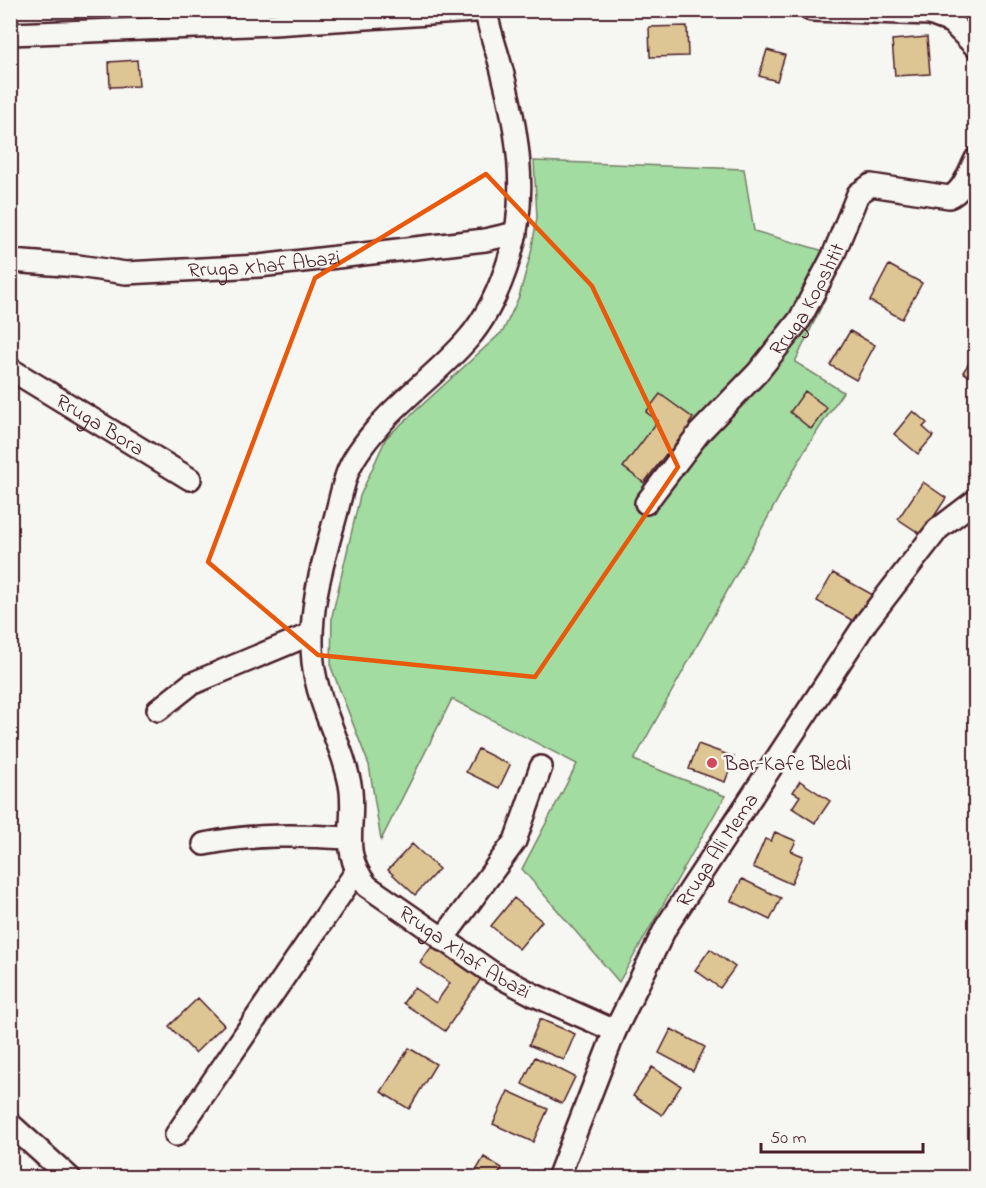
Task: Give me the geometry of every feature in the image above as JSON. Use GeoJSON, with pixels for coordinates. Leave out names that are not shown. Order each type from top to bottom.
{"type":"FeatureCollection","features":[{"type":"Feature","properties":{"kind":"street"},"geometry":{"type":"LineString","coordinates":[[10,34],[274,24],[490,10]]}},
{"type":"Feature","properties":{"kind":"street"},"geometry":{"type":"LineString","coordinates":[[812,10],[949,16],[975,47]]}},
{"type":"Feature","properties":{"kind":"street"},"geometry":{"type":"LineString","coordinates":[[176,1135],[356,872],[348,838],[351,790],[343,758],[322,707],[313,664],[310,622],[319,575],[348,471],[363,446],[385,420],[467,341],[484,318],[498,290],[516,233],[520,185],[518,147],[486,11]]}},
{"type":"Feature","properties":{"kind":"street","name":"Rruga Kopshtit"},"geometry":{"type":"LineString","coordinates":[[646,503],[699,433],[758,372],[800,319],[833,256],[858,194],[871,185],[949,197],[956,195],[975,159]]}},
{"type":"Feature","properties":{"kind":"street","name":"Rruga Xhaf Abazi"},"geometry":{"type":"LineString","coordinates":[[10,261],[78,266],[126,273],[202,269],[281,263],[485,240],[516,233]]}},
{"type":"Feature","properties":{"kind":"street","name":"Rruga Bora"},"geometry":{"type":"LineString","coordinates":[[10,369],[190,479]]}},
{"type":"Feature","properties":{"kind":"street","name":"Rruga Ali Mema"},"geometry":{"type":"LineString","coordinates":[[558,1178],[615,1031],[666,927],[867,621],[938,529],[975,500]]}},
{"type":"Feature","properties":{"kind":"street"},"geometry":{"type":"LineString","coordinates":[[158,710],[191,684],[311,634]]}},
{"type":"Feature","properties":{"kind":"street"},"geometry":{"type":"LineString","coordinates":[[442,940],[515,841],[541,767]]}},
{"type":"Feature","properties":{"kind":"street"},"geometry":{"type":"LineString","coordinates":[[204,844],[242,836],[348,838]]}},
{"type":"Feature","properties":{"kind":"street","name":"Rruga Xhaf Abazi"},"geometry":{"type":"LineString","coordinates":[[356,872],[367,886],[491,972],[534,995],[615,1031]]}},
{"type":"Feature","properties":{"kind":"street"},"geometry":{"type":"LineString","coordinates":[[10,1125],[70,1178]]}},
{"type":"Feature","properties":{"kind":"highlighted area"},"geometry":{"type":"Polygon","coordinates":[[[486,174],[592,286],[678,467],[535,677],[318,655],[208,562],[315,278],[486,174]]]}},
{"type":"Feature","properties":{"kind":"green space"},"geometry":{"type":"Polygon","coordinates":[[[534,161],[744,169],[754,231],[845,257],[795,362],[843,392],[805,450],[634,760],[725,796],[619,982],[522,869],[577,764],[452,699],[381,840],[369,765],[331,667],[332,616],[360,496],[386,438],[503,331],[519,297],[531,253],[537,217],[534,161]]]}},
{"type":"Feature","properties":{"kind":"building"},"geometry":{"type":"Polygon","coordinates":[[[687,26],[688,56],[650,57],[649,27],[687,26]]]}},
{"type":"Feature","properties":{"kind":"building"},"geometry":{"type":"Polygon","coordinates":[[[927,37],[930,74],[895,76],[892,40],[927,37]]]}},
{"type":"Feature","properties":{"kind":"building"},"geometry":{"type":"Polygon","coordinates":[[[767,50],[785,55],[777,81],[759,76],[767,50]]]}},
{"type":"Feature","properties":{"kind":"building"},"geometry":{"type":"Polygon","coordinates":[[[137,60],[139,86],[110,87],[109,62],[137,60]]]}},
{"type":"Feature","properties":{"kind":"building"},"geometry":{"type":"Polygon","coordinates":[[[889,265],[922,283],[902,319],[870,301],[889,265]]]}},
{"type":"Feature","properties":{"kind":"building"},"geometry":{"type":"Polygon","coordinates":[[[850,331],[875,345],[856,380],[830,365],[850,331]]]}},
{"type":"Feature","properties":{"kind":"building"},"geometry":{"type":"Polygon","coordinates":[[[976,353],[976,381],[963,372],[976,353]]]}},
{"type":"Feature","properties":{"kind":"building"},"geometry":{"type":"Polygon","coordinates":[[[805,391],[827,408],[811,429],[790,412],[805,391]]]}},
{"type":"Feature","properties":{"kind":"building"},"geometry":{"type":"Polygon","coordinates":[[[660,394],[693,418],[689,424],[694,428],[671,458],[666,454],[644,483],[623,467],[658,421],[646,412],[660,394]]]}},
{"type":"Feature","properties":{"kind":"building"},"geometry":{"type":"Polygon","coordinates":[[[913,411],[927,423],[923,427],[933,436],[918,454],[894,434],[913,411]]]}},
{"type":"Feature","properties":{"kind":"building"},"geometry":{"type":"Polygon","coordinates":[[[923,482],[946,498],[922,535],[898,519],[923,482]]]}},
{"type":"Feature","properties":{"kind":"building"},"geometry":{"type":"Polygon","coordinates":[[[833,573],[875,596],[859,624],[817,601],[833,573]]]}},
{"type":"Feature","properties":{"kind":"building","name":"Bar-Kafe Bledi"},"geometry":{"type":"Polygon","coordinates":[[[698,744],[734,757],[725,782],[689,769],[698,744]]]}},
{"type":"Feature","properties":{"kind":"building"},"geometry":{"type":"Polygon","coordinates":[[[478,749],[510,765],[499,788],[466,772],[478,749]]]}},
{"type":"Feature","properties":{"kind":"building"},"geometry":{"type":"Polygon","coordinates":[[[800,781],[830,801],[815,823],[792,808],[800,796],[793,792],[800,781]]]}},
{"type":"Feature","properties":{"kind":"building"},"geometry":{"type":"Polygon","coordinates":[[[775,832],[796,841],[791,851],[803,856],[791,884],[753,867],[765,839],[771,841],[775,832]]]}},
{"type":"Feature","properties":{"kind":"building"},"geometry":{"type":"Polygon","coordinates":[[[412,844],[439,869],[415,895],[388,870],[412,844]]]}},
{"type":"Feature","properties":{"kind":"building"},"geometry":{"type":"Polygon","coordinates":[[[742,879],[781,898],[770,920],[731,901],[742,879]]]}},
{"type":"Feature","properties":{"kind":"building"},"geometry":{"type":"Polygon","coordinates":[[[514,898],[542,921],[519,949],[491,926],[514,898]]]}},
{"type":"Feature","properties":{"kind":"building"},"geometry":{"type":"Polygon","coordinates":[[[434,943],[483,976],[445,1031],[403,1003],[414,988],[436,1003],[450,983],[420,963],[434,943]]]}},
{"type":"Feature","properties":{"kind":"building"},"geometry":{"type":"Polygon","coordinates":[[[710,949],[735,967],[720,988],[695,970],[710,949]]]}},
{"type":"Feature","properties":{"kind":"building"},"geometry":{"type":"Polygon","coordinates":[[[198,998],[224,1025],[195,1053],[169,1026],[198,998]]]}},
{"type":"Feature","properties":{"kind":"building"},"geometry":{"type":"Polygon","coordinates":[[[540,1019],[575,1034],[564,1060],[529,1045],[540,1019]]]}},
{"type":"Feature","properties":{"kind":"building"},"geometry":{"type":"Polygon","coordinates":[[[671,1029],[705,1047],[693,1071],[659,1053],[671,1029]]]}},
{"type":"Feature","properties":{"kind":"building"},"geometry":{"type":"Polygon","coordinates":[[[409,1048],[436,1064],[409,1109],[381,1092],[409,1048]]]}},
{"type":"Feature","properties":{"kind":"building"},"geometry":{"type":"Polygon","coordinates":[[[535,1057],[575,1077],[562,1104],[522,1084],[535,1057]]]}},
{"type":"Feature","properties":{"kind":"building"},"geometry":{"type":"Polygon","coordinates":[[[652,1067],[681,1086],[662,1115],[633,1096],[652,1067]]]}},
{"type":"Feature","properties":{"kind":"building"},"geometry":{"type":"Polygon","coordinates":[[[508,1091],[548,1109],[533,1142],[493,1124],[508,1091]]]}},
{"type":"Feature","properties":{"kind":"building"},"geometry":{"type":"Polygon","coordinates":[[[484,1157],[502,1168],[496,1178],[473,1176],[484,1157]]]}},
{"type":"Feature","properties":{"kind":"place","name":"Bar-Kafe Bledi"},"geometry":{"type":"Point","coordinates":[712,763]}}]}
